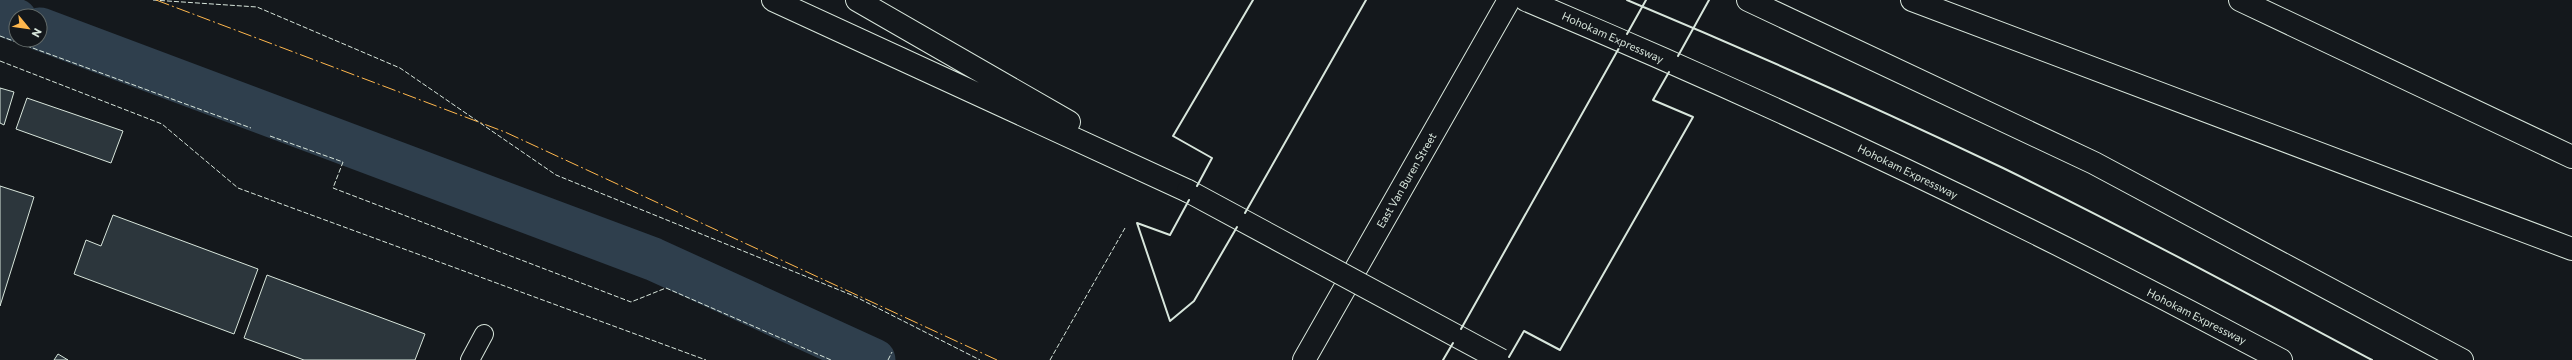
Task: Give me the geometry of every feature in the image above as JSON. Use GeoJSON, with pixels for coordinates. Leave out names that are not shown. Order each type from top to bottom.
{"type":"FeatureCollection","features":[{"type":"Feature","properties":{"kind":"main road"},"geometry":{"type":"LineString","coordinates":[[773,0],[1188,191]]}},
{"type":"Feature","properties":{"kind":"main road"},"geometry":{"type":"LineString","coordinates":[[857,0],[1188,191],[1501,360]]}},
{"type":"Feature","properties":{"kind":"main road","name":"East Van Buren Street"},"geometry":{"type":"LineString","coordinates":[[1304,360],[1509,0]]}},
{"type":"Feature","properties":{"kind":"main road","name":"Hohokam Expressway"},"geometry":{"type":"LineString","coordinates":[[1526,0],[1676,65],[1930,182],[2195,314],[2281,360]]}},
{"type":"Feature","properties":{"kind":"main road"},"geometry":{"type":"LineString","coordinates":[[1748,0],[2094,163],[2462,360]]}},
{"type":"Feature","properties":{"kind":"main road"},"geometry":{"type":"LineString","coordinates":[[1912,0],[2572,249]]}},
{"type":"Feature","properties":{"kind":"main road"},"geometry":{"type":"LineString","coordinates":[[2240,0],[2572,157]]}},
{"type":"Feature","properties":{"kind":"lane"},"geometry":{"type":"LineString","coordinates":[[470,360],[484,334]]}},
{"type":"Feature","properties":{"kind":"building"},"geometry":{"type":"Polygon","coordinates":[[[0,88],[14,92],[4,125],[0,123],[0,88]]]}},
{"type":"Feature","properties":{"kind":"building"},"geometry":{"type":"Polygon","coordinates":[[[27,98],[123,131],[111,163],[16,129],[27,98]]]}},
{"type":"Feature","properties":{"kind":"building"},"geometry":{"type":"Polygon","coordinates":[[[0,186],[34,197],[0,306],[0,186]]]}},
{"type":"Feature","properties":{"kind":"building"},"geometry":{"type":"Polygon","coordinates":[[[113,215],[258,269],[234,334],[74,274],[86,240],[101,246],[113,215]]]}},
{"type":"Feature","properties":{"kind":"building"},"geometry":{"type":"Polygon","coordinates":[[[267,275],[425,334],[415,360],[304,360],[244,338],[267,275]]]}},
{"type":"Feature","properties":{"kind":"building"},"geometry":{"type":"Polygon","coordinates":[[[58,354],[68,360],[54,360],[58,354]]]}},
{"type":"Feature","properties":{"kind":"waterway"},"geometry":{"type":"LineString","coordinates":[[0,14],[8,17]]}},
{"type":"Feature","properties":{"kind":"waterway"},"geometry":{"type":"LineString","coordinates":[[48,32],[653,259],[874,360]]}},
{"type":"Feature","properties":{"kind":"fence"},"geometry":{"type":"LineString","coordinates":[[153,0],[257,7],[400,68],[556,175],[854,296],[980,360]]}},
{"type":"Feature","properties":{"kind":"fence"},"geometry":{"type":"LineString","coordinates":[[0,36],[251,128]]}},
{"type":"Feature","properties":{"kind":"fence"},"geometry":{"type":"LineString","coordinates":[[0,61],[162,124],[238,188],[706,360]]}},
{"type":"Feature","properties":{"kind":"fence"},"geometry":{"type":"LineString","coordinates":[[270,136],[343,162],[333,188],[631,302],[666,288],[831,360]]}},
{"type":"Feature","properties":{"kind":"fence"},"geometry":{"type":"LineString","coordinates":[[1050,360],[1125,228]]}},
{"type":"Feature","properties":{"kind":"fence"},"geometry":{"type":"LineString","coordinates":[[888,360],[892,352]]}},
{"type":"Feature","properties":{"kind":"wall"},"geometry":{"type":"LineString","coordinates":[[1197,186],[1212,158],[1173,136],[1253,0]]}},
{"type":"Feature","properties":{"kind":"wall"},"geometry":{"type":"LineString","coordinates":[[1245,213],[1366,0]]}},
{"type":"Feature","properties":{"kind":"wall"},"geometry":{"type":"LineString","coordinates":[[1627,0],[1722,40],[1910,124],[2003,168],[2143,238],[2372,360]]}},
{"type":"Feature","properties":{"kind":"wall"},"geometry":{"type":"LineString","coordinates":[[1627,34],[1646,0]]}},
{"type":"Feature","properties":{"kind":"wall"},"geometry":{"type":"LineString","coordinates":[[1678,56],[1709,0]]}},
{"type":"Feature","properties":{"kind":"wall"},"geometry":{"type":"LineString","coordinates":[[1461,329],[1619,48]]}},
{"type":"Feature","properties":{"kind":"wall"},"geometry":{"type":"LineString","coordinates":[[1509,357],[1524,331],[1560,350],[1693,117],[1653,100],[1669,72]]}},
{"type":"Feature","properties":{"kind":"wall"},"geometry":{"type":"LineString","coordinates":[[1189,200],[1170,235],[1137,223],[1170,321],[1194,301],[1237,227]]}},
{"type":"Feature","properties":{"kind":"wall"},"geometry":{"type":"LineString","coordinates":[[1443,360],[1453,343]]}},
{"type":"Feature","properties":{"kind":"power"},"geometry":{"type":"LineString","coordinates":[[156,0],[505,132],[997,360]]}}]}
